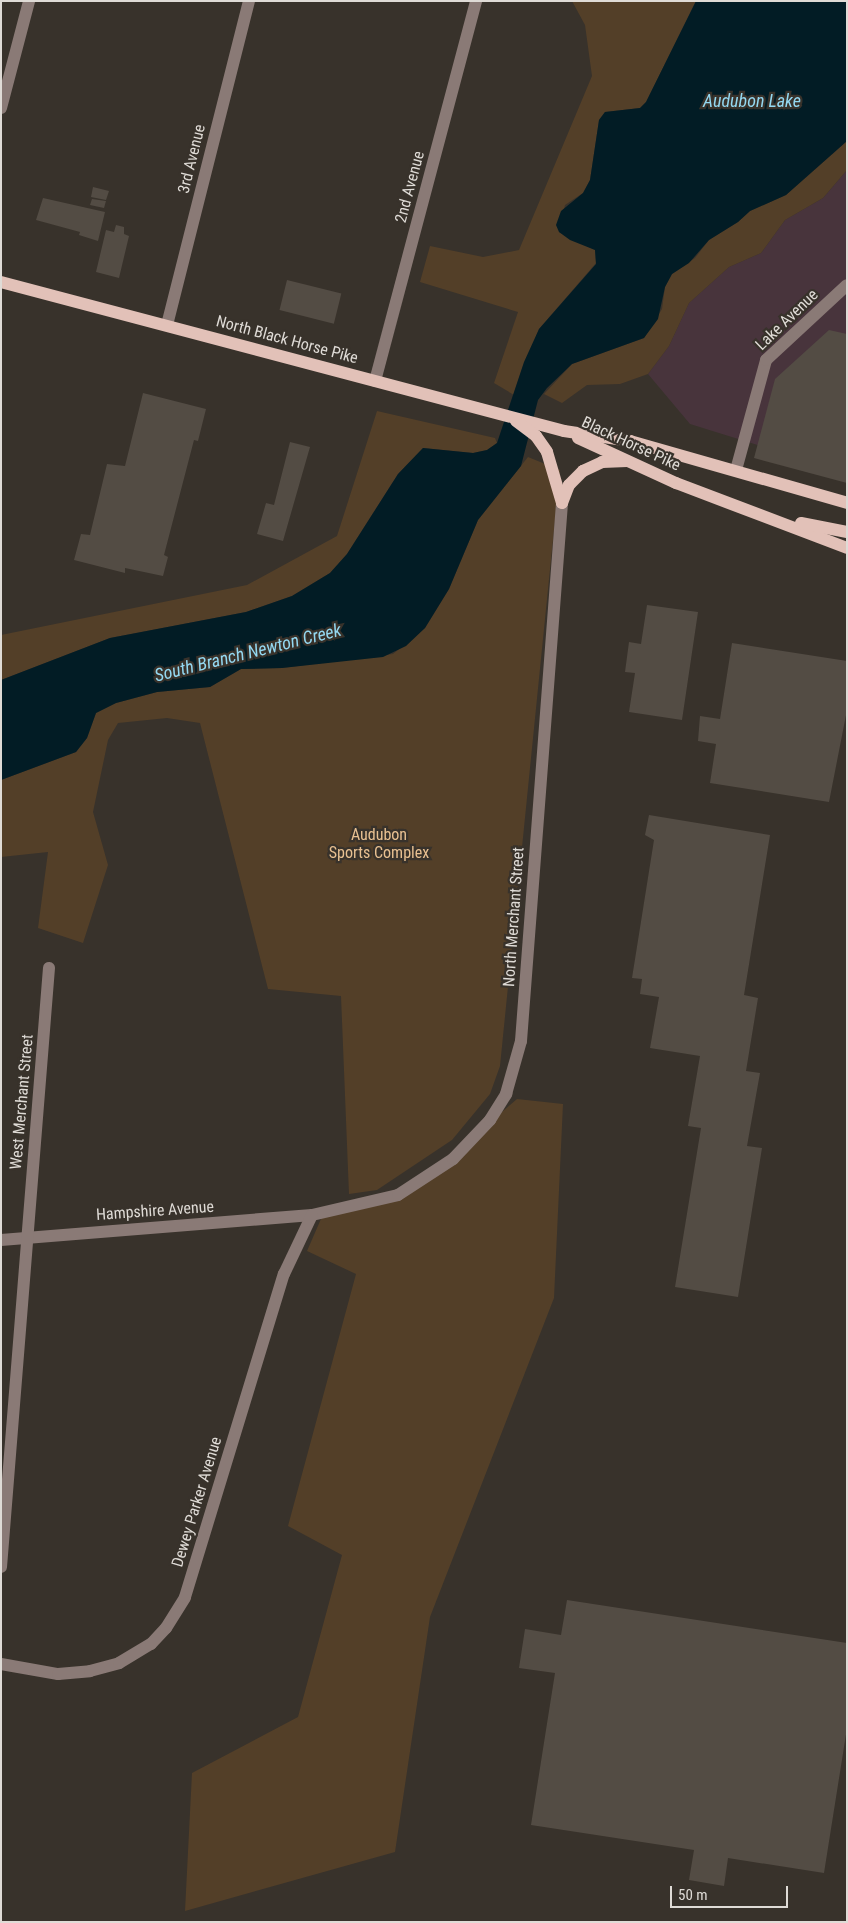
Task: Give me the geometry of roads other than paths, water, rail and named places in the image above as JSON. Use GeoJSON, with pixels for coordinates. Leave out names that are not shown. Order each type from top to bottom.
{"type":"FeatureCollection","features":[{"type":"Feature","properties":{"kind":"main road","name":"North Black Horse Pike"},"geometry":{"type":"LineString","coordinates":[[1,282],[486,410],[510,417],[538,430],[564,431]]}},
{"type":"Feature","properties":{"kind":"main road"},"geometry":{"type":"LineString","coordinates":[[538,430],[547,452],[562,503]]}},
{"type":"Feature","properties":{"kind":"main road","name":"Black Horse Pike"},"geometry":{"type":"LineString","coordinates":[[564,431],[630,441],[847,503]]}},
{"type":"Feature","properties":{"kind":"main road","name":"Black Horse Pike"},"geometry":{"type":"LineString","coordinates":[[564,431],[676,483],[847,548]]}},
{"type":"Feature","properties":{"kind":"main road"},"geometry":{"type":"LineString","coordinates":[[562,503],[569,485],[583,471],[602,462],[630,461]]}},
{"type":"Feature","properties":{"kind":"main road"},"geometry":{"type":"LineString","coordinates":[[769,517],[847,532]]}},
{"type":"Feature","properties":{"kind":"street"},"geometry":{"type":"LineString","coordinates":[[1,108],[29,1]]}},
{"type":"Feature","properties":{"kind":"street","name":"3rd Avenue"},"geometry":{"type":"LineString","coordinates":[[167,325],[249,1]]}},
{"type":"Feature","properties":{"kind":"street","name":"2nd Avenue"},"geometry":{"type":"LineString","coordinates":[[375,381],[476,1]]}},
{"type":"Feature","properties":{"kind":"street","name":"Lake Avenue"},"geometry":{"type":"LineString","coordinates":[[736,470],[766,360],[847,285]]}},
{"type":"Feature","properties":{"kind":"street","name":"North Merchant Street"},"geometry":{"type":"LineString","coordinates":[[312,1215],[398,1195],[424,1180],[452,1159],[490,1120],[506,1094],[516,1066],[521,1041],[562,503]]}},
{"type":"Feature","properties":{"kind":"street","name":"West Merchant Street"},"geometry":{"type":"LineString","coordinates":[[1,1567],[5,1465],[27,1237],[49,968]]}},
{"type":"Feature","properties":{"kind":"street","name":"Hampshire Avenue"},"geometry":{"type":"LineString","coordinates":[[1,1240],[312,1215]]}},
{"type":"Feature","properties":{"kind":"street","name":"Dewey Parker Avenue"},"geometry":{"type":"LineString","coordinates":[[1,1664],[58,1674],[90,1672],[119,1662],[151,1644],[166,1628],[184,1597],[284,1274],[312,1215]]}},
{"type":"Feature","properties":{"kind":"water","name":"Audubon Lake"},"geometry":{"type":"Polygon","coordinates":[[[696,1],[847,1],[847,141],[786,195],[750,211],[738,222],[709,240],[689,263],[672,274],[665,287],[658,319],[644,338],[572,364],[547,388],[538,400],[521,466],[478,520],[449,589],[425,628],[406,646],[383,657],[282,668],[241,669],[210,687],[157,692],[116,703],[96,713],[87,738],[76,752],[1,780],[1,680],[110,638],[246,612],[292,596],[330,573],[347,554],[398,474],[423,448],[473,453],[487,450],[497,443],[524,362],[539,329],[596,264],[595,250],[570,240],[559,232],[556,225],[561,211],[583,193],[590,180],[599,120],[605,112],[640,108],[646,102],[696,1]]]}},
{"type":"Feature","properties":{"kind":"water label","name":"South Branch Newton Creek"},"geometry":{"type":"Point","coordinates":[248,653]}},
{"type":"Feature","properties":{"kind":"park label","name":"Audubon Sports Complex"},"geometry":{"type":"Point","coordinates":[379,844]}}]}
